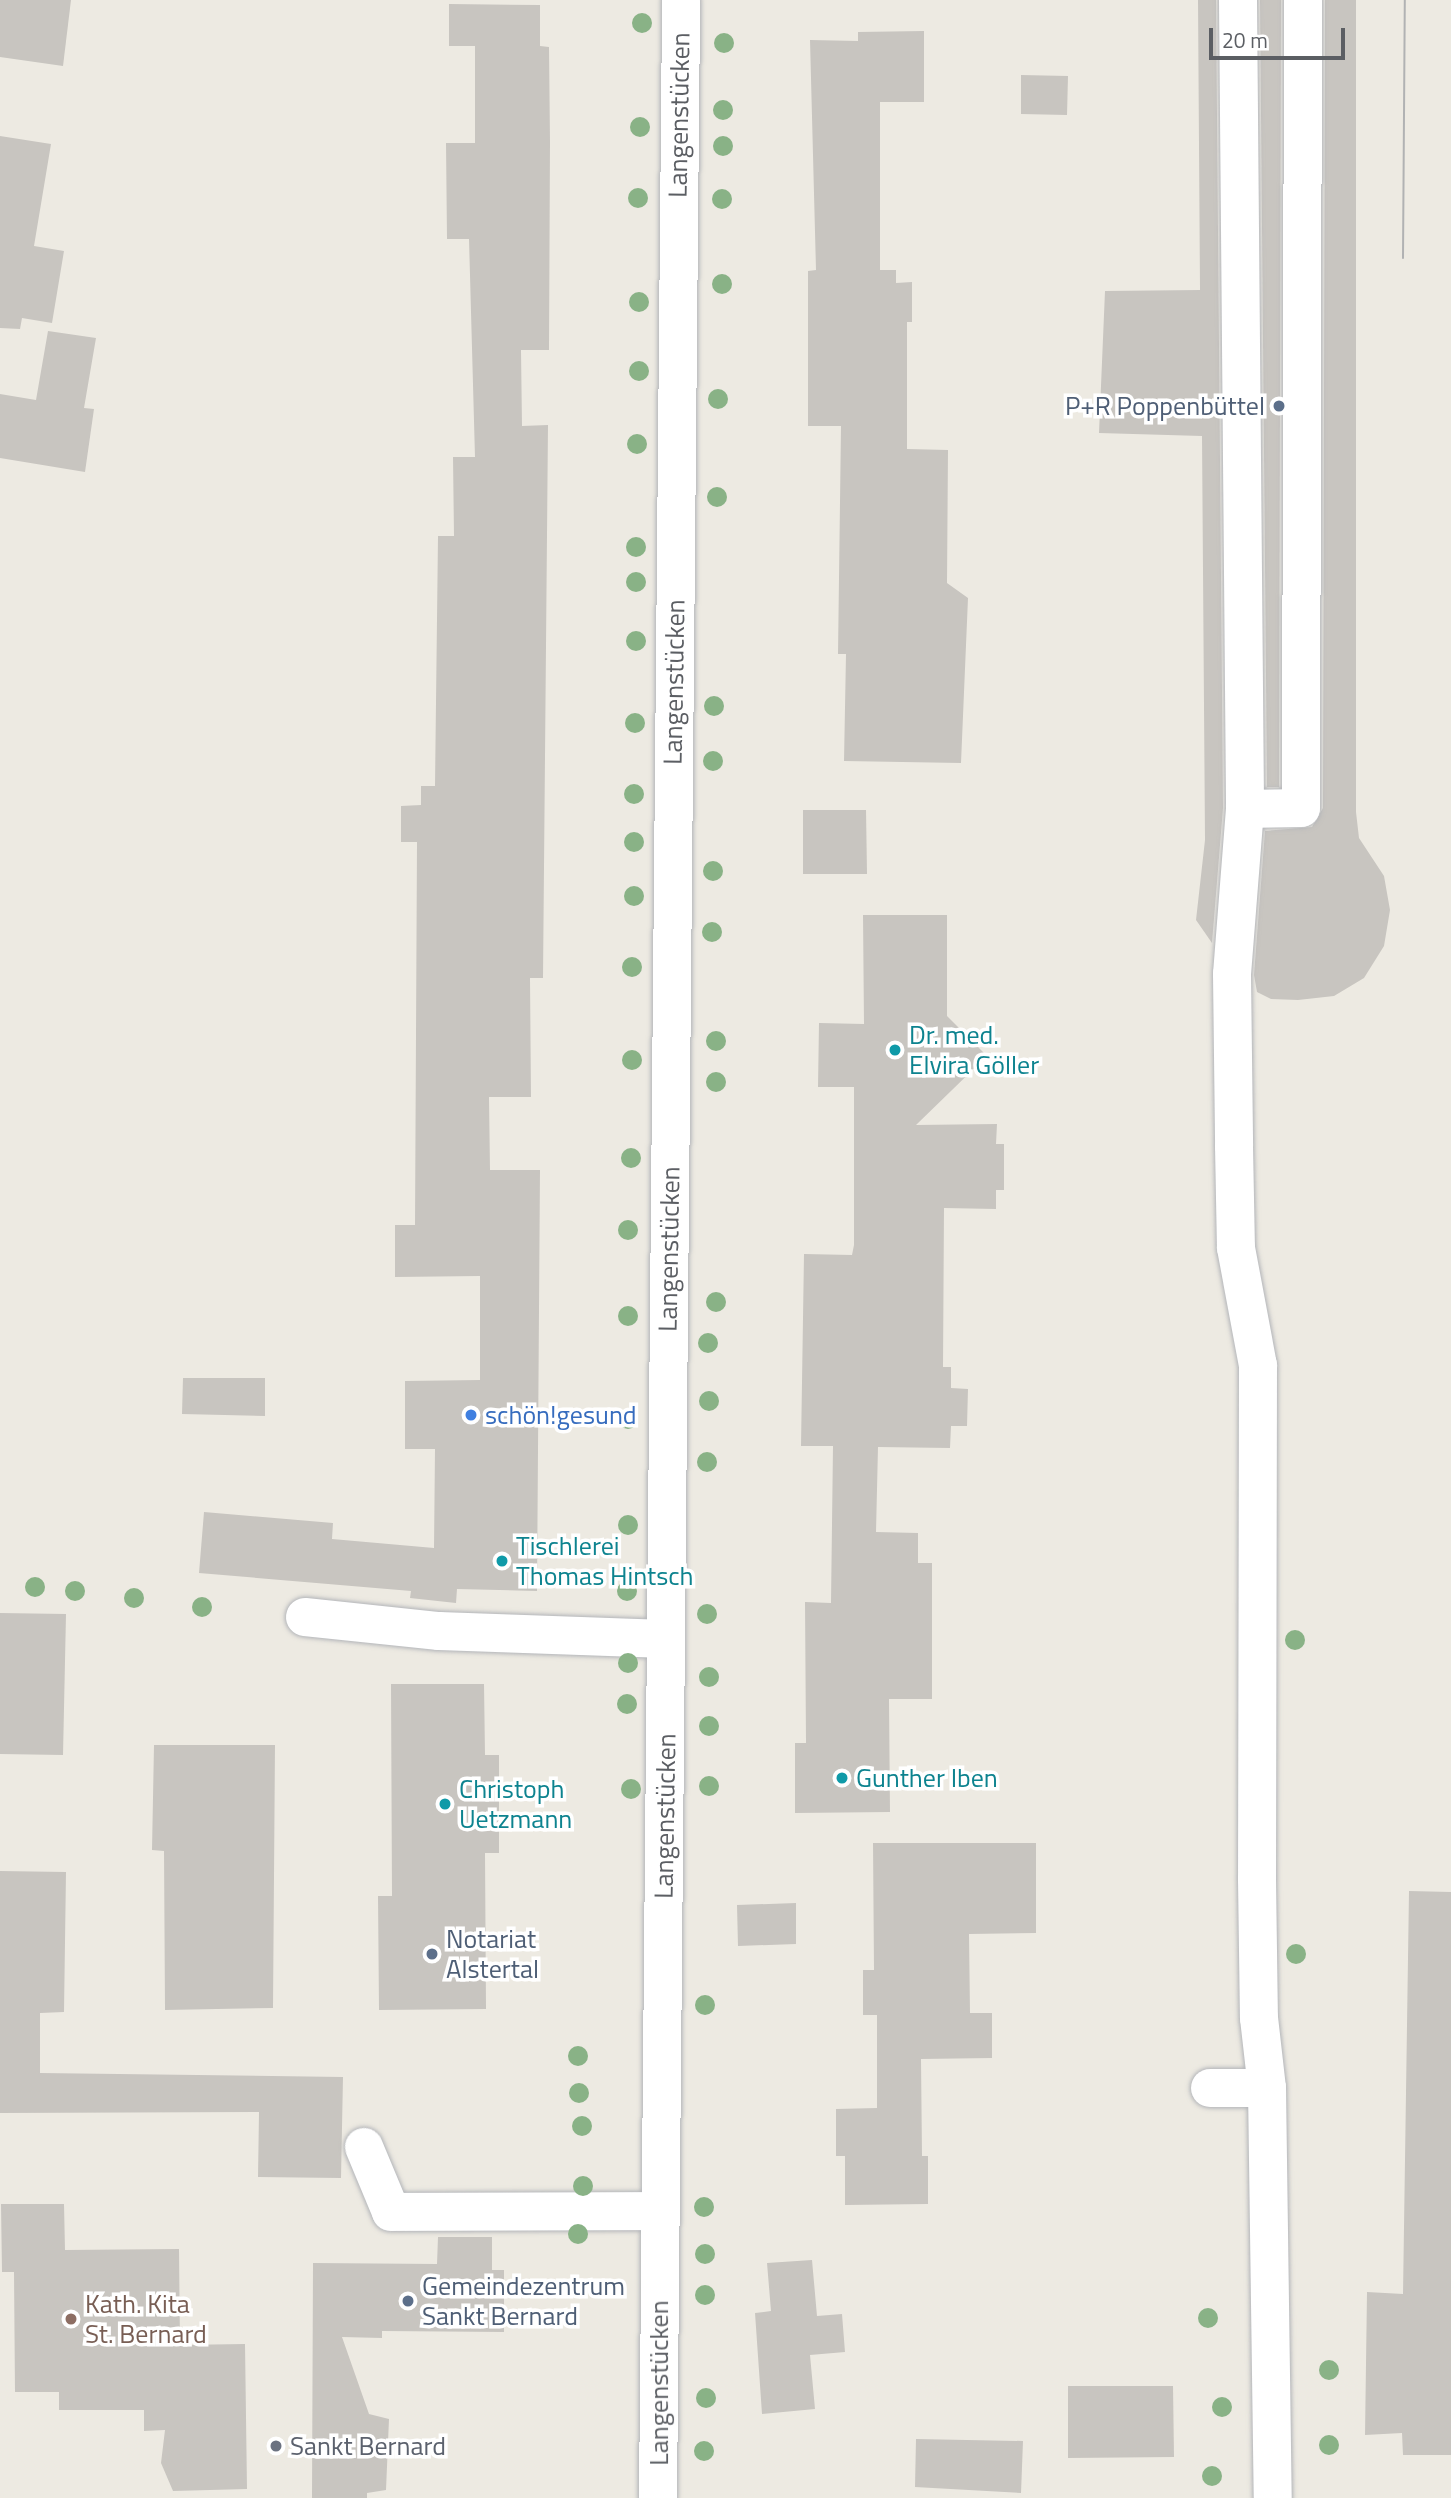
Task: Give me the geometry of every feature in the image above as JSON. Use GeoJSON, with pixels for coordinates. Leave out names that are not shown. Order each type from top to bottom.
{"type":"FeatureCollection","features":[{"type":"Feature","properties":{"kind":"street","name":"Langenstücken"},"geometry":{"type":"LineString","coordinates":[[658,2498],[681,0]]}},
{"type":"Feature","properties":{"kind":"street"},"geometry":{"type":"LineString","coordinates":[[1238,0],[1245,809],[1232,974],[1234,1146],[1236,1248],[1258,1365],[1256,1828],[1259,2018],[1267,2088],[1273,2498]]}},
{"type":"Feature","properties":{"kind":"street"},"geometry":{"type":"LineString","coordinates":[[1245,809],[1301,808],[1303,0]]}},
{"type":"Feature","properties":{"kind":"street"},"geometry":{"type":"LineString","coordinates":[[305,1617],[439,1631],[666,1639]]}},
{"type":"Feature","properties":{"kind":"street"},"geometry":{"type":"LineString","coordinates":[[1210,2088],[1267,2088]]}},
{"type":"Feature","properties":{"kind":"street"},"geometry":{"type":"LineString","coordinates":[[364,2147],[391,2211],[660,2211]]}},
{"type":"Feature","properties":{"kind":"building"},"geometry":{"type":"Polygon","coordinates":[[[0,0],[71,0],[63,66],[0,57],[0,0]]]}},
{"type":"Feature","properties":{"kind":"building"},"geometry":{"type":"Polygon","coordinates":[[[1198,0],[1216,0],[1223,808],[1212,943],[1196,920],[1205,840],[1202,436],[1099,433],[1105,291],[1200,290],[1198,0]]]}},
{"type":"Feature","properties":{"kind":"building"},"geometry":{"type":"Polygon","coordinates":[[[1260,0],[1281,0],[1279,787],[1267,787],[1260,0]]]}},
{"type":"Feature","properties":{"kind":"building"},"geometry":{"type":"Polygon","coordinates":[[[1325,0],[1356,0],[1356,812],[1359,838],[1384,876],[1390,910],[1384,946],[1364,978],[1334,996],[1298,1000],[1271,999],[1257,992],[1254,975],[1265,831],[1312,827],[1323,808],[1325,0]]]}},
{"type":"Feature","properties":{"kind":"building"},"geometry":{"type":"Polygon","coordinates":[[[449,4],[540,5],[540,46],[549,47],[550,142],[549,350],[521,350],[522,426],[548,425],[543,978],[530,978],[531,1097],[489,1097],[490,1170],[540,1170],[537,1591],[457,1589],[456,1603],[410,1598],[411,1591],[199,1573],[204,1512],[333,1523],[332,1539],[434,1548],[435,1449],[405,1449],[405,1381],[480,1380],[480,1276],[395,1277],[395,1225],[415,1225],[417,842],[401,842],[401,806],[421,805],[421,786],[435,786],[438,536],[454,536],[453,457],[475,457],[469,239],[447,239],[446,143],[475,143],[475,46],[449,46],[449,4]]]}},
{"type":"Feature","properties":{"kind":"building"},"geometry":{"type":"Polygon","coordinates":[[[924,31],[924,102],[880,102],[880,270],[896,270],[896,283],[912,282],[912,322],[907,322],[907,449],[948,450],[947,583],[968,598],[961,763],[844,761],[846,654],[838,654],[841,426],[808,426],[808,271],[816,270],[810,40],[858,41],[858,32],[924,31]]]}},
{"type":"Feature","properties":{"kind":"building"},"geometry":{"type":"Polygon","coordinates":[[[1021,75],[1068,76],[1067,115],[1021,114],[1021,75]]]}},
{"type":"Feature","properties":{"kind":"building"},"geometry":{"type":"Polygon","coordinates":[[[0,136],[51,144],[34,246],[64,251],[52,323],[22,318],[20,329],[0,328],[0,136]]]}},
{"type":"Feature","properties":{"kind":"building"},"geometry":{"type":"Polygon","coordinates":[[[48,331],[96,338],[84,408],[94,409],[85,472],[0,458],[0,394],[36,400],[48,331]]]}},
{"type":"Feature","properties":{"kind":"building"},"geometry":{"type":"Polygon","coordinates":[[[803,810],[866,810],[867,874],[803,874],[803,810]]]}},
{"type":"Feature","properties":{"kind":"building"},"geometry":{"type":"Polygon","coordinates":[[[863,915],[947,915],[947,1016],[987,1056],[916,1125],[997,1124],[996,1144],[1004,1144],[1004,1190],[996,1190],[996,1209],[944,1208],[943,1367],[951,1367],[951,1388],[968,1389],[967,1426],[951,1426],[950,1448],[878,1447],[876,1532],[918,1533],[918,1563],[932,1563],[932,1699],[889,1699],[890,1812],[795,1813],[795,1743],[806,1743],[805,1602],[831,1603],[833,1446],[801,1446],[804,1254],[852,1255],[854,1245],[854,1087],[818,1087],[819,1023],[864,1024],[863,915]]]}},
{"type":"Feature","properties":{"kind":"building"},"geometry":{"type":"Polygon","coordinates":[[[183,1378],[265,1378],[265,1416],[182,1414],[183,1378]]]}},
{"type":"Feature","properties":{"kind":"building"},"geometry":{"type":"Polygon","coordinates":[[[0,1613],[66,1614],[63,1755],[0,1754],[0,1613]]]}},
{"type":"Feature","properties":{"kind":"building"},"geometry":{"type":"Polygon","coordinates":[[[391,1684],[484,1684],[485,1755],[499,1755],[499,1853],[485,1853],[486,2009],[379,2010],[378,1896],[392,1896],[391,1684]]]}},
{"type":"Feature","properties":{"kind":"building"},"geometry":{"type":"Polygon","coordinates":[[[154,1745],[275,1745],[273,2008],[165,2010],[164,1851],[152,1850],[154,1745]]]}},
{"type":"Feature","properties":{"kind":"building"},"geometry":{"type":"Polygon","coordinates":[[[873,1843],[1036,1843],[1036,1933],[969,1934],[970,2013],[992,2013],[992,2058],[921,2059],[922,2156],[928,2156],[928,2204],[845,2205],[845,2156],[836,2156],[836,2109],[877,2108],[877,2015],[863,2015],[863,1970],[874,1970],[873,1843]]]}},
{"type":"Feature","properties":{"kind":"building"},"geometry":{"type":"Polygon","coordinates":[[[0,1871],[66,1872],[64,2012],[40,2013],[40,2073],[343,2077],[341,2178],[258,2177],[259,2112],[0,2113],[0,1871]]]}},
{"type":"Feature","properties":{"kind":"building"},"geometry":{"type":"Polygon","coordinates":[[[1409,1891],[1451,1892],[1451,2455],[1403,2455],[1402,2433],[1365,2435],[1367,2292],[1403,2294],[1409,1891]]]}},
{"type":"Feature","properties":{"kind":"building"},"geometry":{"type":"Polygon","coordinates":[[[796,1903],[796,1944],[738,1946],[737,1905],[796,1903]]]}},
{"type":"Feature","properties":{"kind":"building"},"geometry":{"type":"Polygon","coordinates":[[[1,2204],[64,2204],[65,2250],[179,2249],[180,2345],[245,2344],[247,2489],[173,2491],[161,2463],[165,2430],[144,2431],[144,2410],[59,2410],[59,2392],[15,2392],[14,2272],[2,2272],[1,2204]]]}},
{"type":"Feature","properties":{"kind":"building"},"geometry":{"type":"Polygon","coordinates":[[[438,2237],[492,2237],[492,2270],[504,2270],[504,2332],[382,2331],[382,2338],[342,2337],[369,2414],[389,2419],[386,2490],[367,2493],[367,2498],[312,2498],[313,2263],[437,2264],[438,2237]]]}},
{"type":"Feature","properties":{"kind":"building"},"geometry":{"type":"Polygon","coordinates":[[[812,2260],[817,2316],[842,2314],[845,2352],[810,2355],[815,2409],[762,2414],[755,2313],[771,2311],[767,2263],[812,2260]]]}},
{"type":"Feature","properties":{"kind":"building"},"geometry":{"type":"Polygon","coordinates":[[[1068,2386],[1173,2386],[1174,2457],[1068,2458],[1068,2386]]]}},
{"type":"Feature","properties":{"kind":"building"},"geometry":{"type":"Polygon","coordinates":[[[916,2439],[1023,2441],[1021,2493],[915,2487],[916,2439]]]}},
{"type":"Feature","properties":{"kind":"tram line"},"geometry":{"type":"LineString","coordinates":[[1403,258],[1405,0]]}},
{"type":"Feature","properties":{"kind":"place","name":"P+R Poppenbüttel"},"geometry":{"type":"Point","coordinates":[1279,406]}},
{"type":"Feature","properties":{"kind":"place","name":"Dr. med. Elvira Göller"},"geometry":{"type":"Point","coordinates":[895,1050]}},
{"type":"Feature","properties":{"kind":"place","name":"schön!gesund"},"geometry":{"type":"Point","coordinates":[471,1415]}},
{"type":"Feature","properties":{"kind":"place","name":"Tischlerei Thomas Hintsch"},"geometry":{"type":"Point","coordinates":[502,1561]}},
{"type":"Feature","properties":{"kind":"place","name":"Gunther Iben"},"geometry":{"type":"Point","coordinates":[842,1778]}},
{"type":"Feature","properties":{"kind":"place","name":"Christoph Uetzmann"},"geometry":{"type":"Point","coordinates":[445,1804]}},
{"type":"Feature","properties":{"kind":"place","name":"Notariat Alstertal"},"geometry":{"type":"Point","coordinates":[432,1954]}},
{"type":"Feature","properties":{"kind":"place","name":"Gemeindezentrum Sankt Bernard"},"geometry":{"type":"Point","coordinates":[408,2301]}},
{"type":"Feature","properties":{"kind":"place","name":"Kath. Kita St. Bernard"},"geometry":{"type":"Point","coordinates":[71,2319]}},
{"type":"Feature","properties":{"kind":"place","name":"Sankt Bernard"},"geometry":{"type":"Point","coordinates":[276,2446]}}]}
